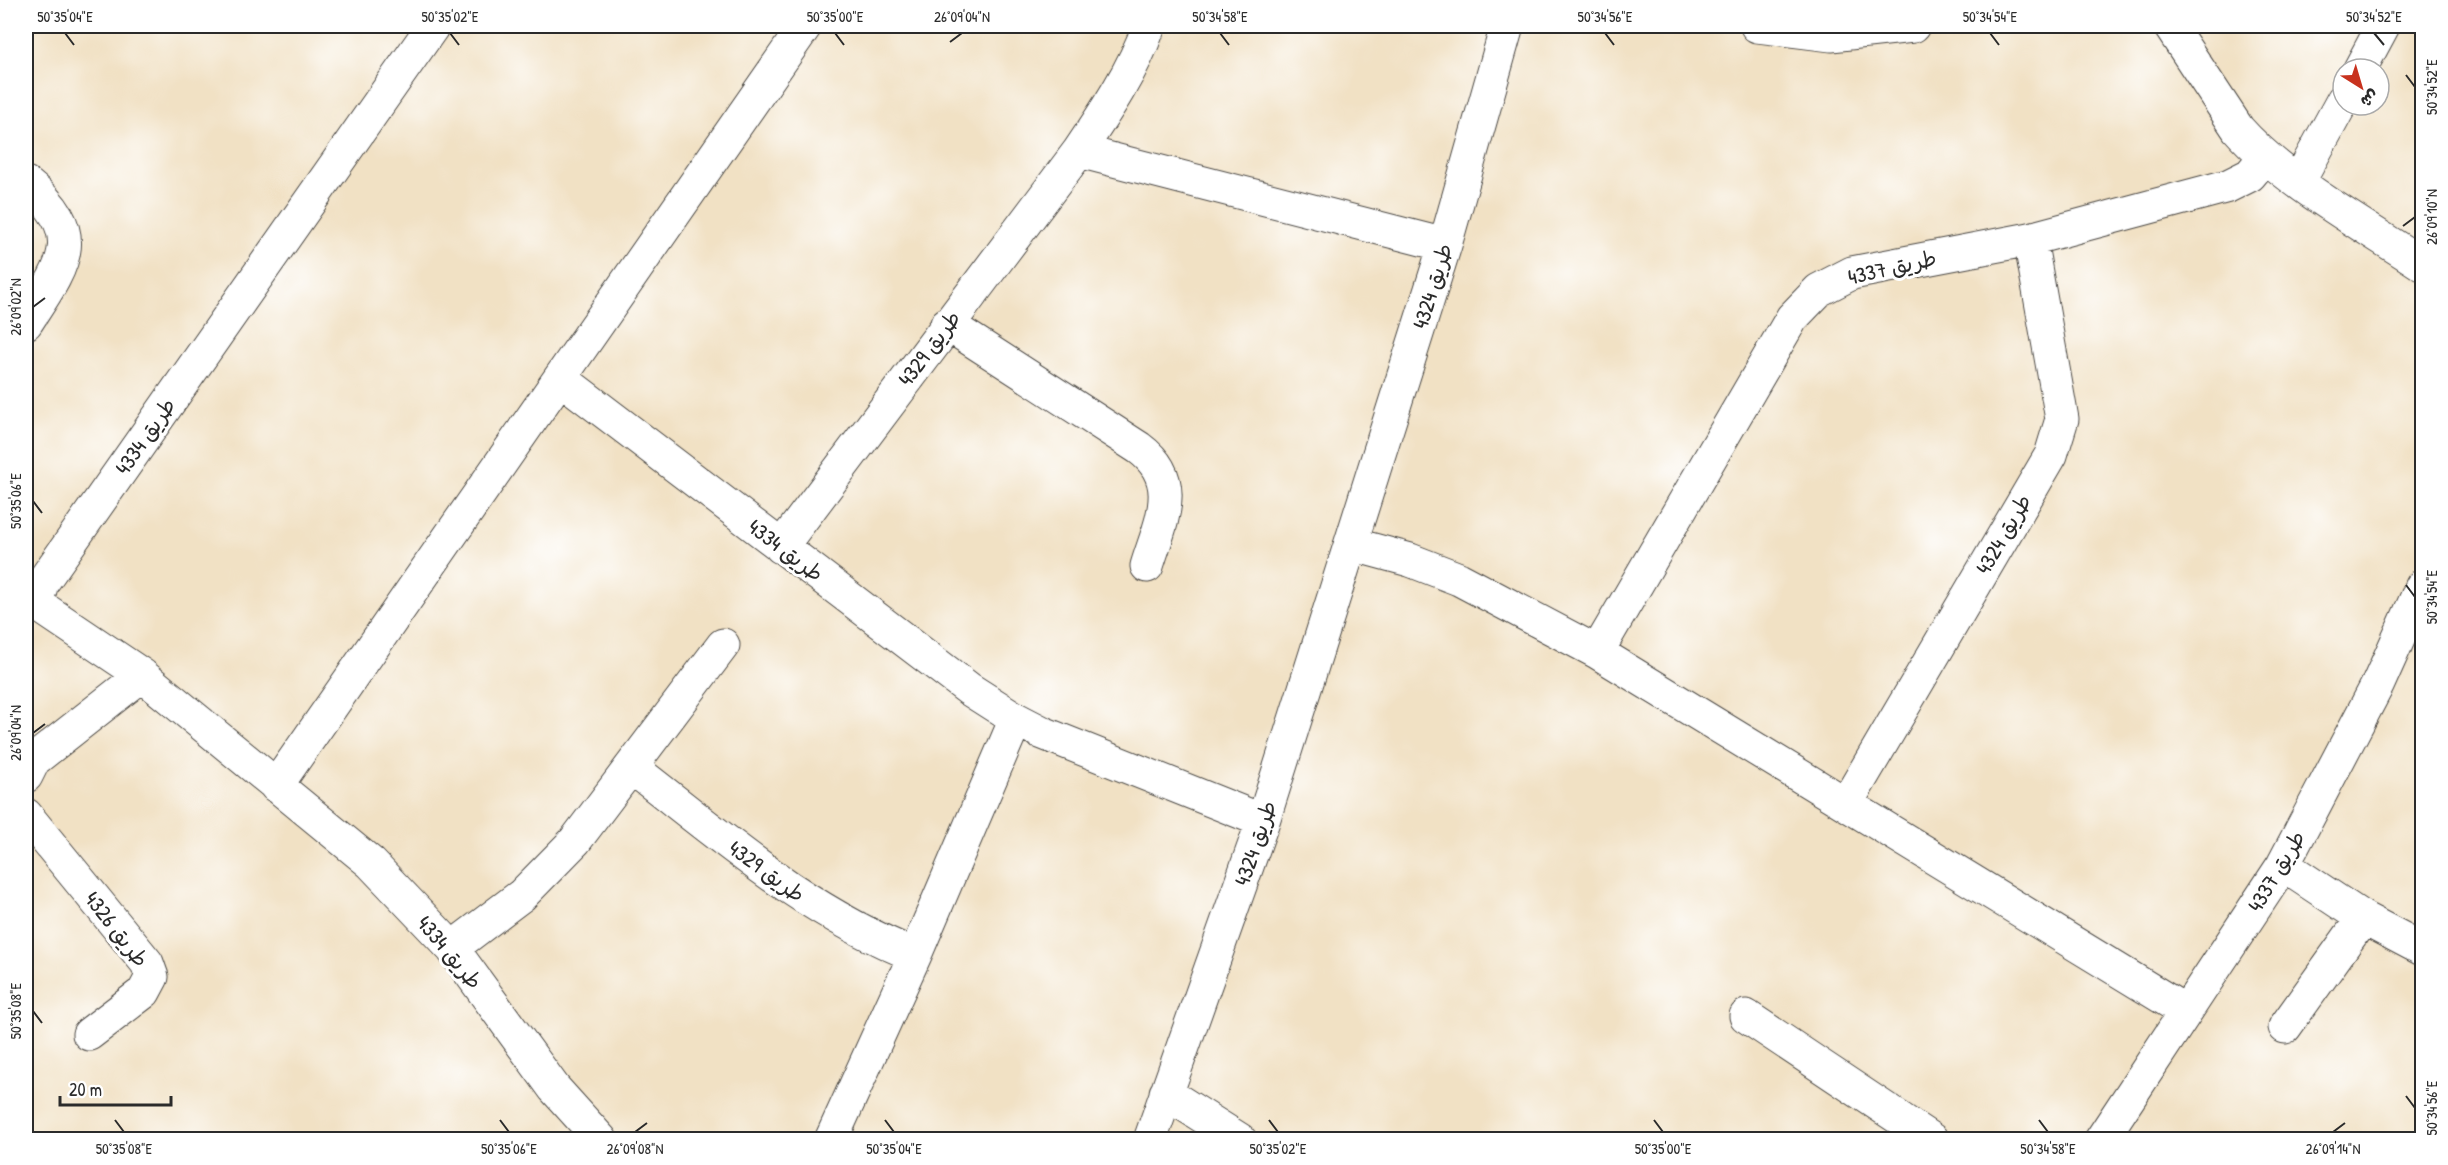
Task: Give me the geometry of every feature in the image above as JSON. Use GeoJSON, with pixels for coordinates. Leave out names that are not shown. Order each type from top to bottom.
{"type":"FeatureCollection","features":[{"type":"Feature","properties":{"kind":"street","name":"طريق 4334"},"geometry":{"type":"LineString","coordinates":[[433,26],[37,592],[37,600],[44,609],[142,675],[371,863],[452,948],[554,1088],[601,1140]]}},
{"type":"Feature","properties":{"kind":"street"},"geometry":{"type":"LineString","coordinates":[[276,786],[802,26]]}},
{"type":"Feature","properties":{"kind":"street","name":"طريق 4329"},"geometry":{"type":"LineString","coordinates":[[781,547],[1079,151],[1116,95],[1140,51],[1149,26]]}},
{"type":"Feature","properties":{"kind":"street","name":"طريق 4324"},"geometry":{"type":"LineString","coordinates":[[1150,1140],[1263,821],[1445,245],[1506,26]]}},
{"type":"Feature","properties":{"kind":"street"},"geometry":{"type":"LineString","coordinates":[[1757,26],[1831,35],[1913,26]]}},
{"type":"Feature","properties":{"kind":"street"},"geometry":{"type":"LineString","coordinates":[[2170,26],[2238,129],[2265,157],[2422,264]]}},
{"type":"Feature","properties":{"kind":"street"},"geometry":{"type":"LineString","coordinates":[[2366,57],[2383,26]]}},
{"type":"Feature","properties":{"kind":"street"},"geometry":{"type":"LineString","coordinates":[[2299,181],[2334,117]]}},
{"type":"Feature","properties":{"kind":"street"},"geometry":{"type":"LineString","coordinates":[[1079,151],[1445,245]]}},
{"type":"Feature","properties":{"kind":"street","name":"طريق 4337"},"geometry":{"type":"LineString","coordinates":[[1598,652],[1792,318],[1804,302],[1819,290],[1852,273],[2030,239],[2228,186],[2250,175],[2265,157]]}},
{"type":"Feature","properties":{"kind":"street"},"geometry":{"type":"LineString","coordinates":[[26,183],[56,212],[64,239],[60,267],[26,323]]}},
{"type":"Feature","properties":{"kind":"street","name":"طريق 4324"},"geometry":{"type":"LineString","coordinates":[[1846,804],[2051,455],[2062,419],[2030,239]]}},
{"type":"Feature","properties":{"kind":"street"},"geometry":{"type":"LineString","coordinates":[[947,324],[1139,448],[1156,463],[1162,474],[1166,496],[1147,566]]}},
{"type":"Feature","properties":{"kind":"street","name":"طريق 4334"},"geometry":{"type":"LineString","coordinates":[[560,378],[969,688],[1016,719],[1043,733],[1263,821]]}},
{"type":"Feature","properties":{"kind":"street"},"geometry":{"type":"LineString","coordinates":[[1351,544],[1410,560],[1459,579],[1598,652],[2185,1011]]}},
{"type":"Feature","properties":{"kind":"street","name":"طريق 4337"},"geometry":{"type":"LineString","coordinates":[[2101,1140],[2283,865],[2378,684],[2422,586]]}},
{"type":"Feature","properties":{"kind":"street"},"geometry":{"type":"LineString","coordinates":[[452,948],[493,919],[549,869],[575,841],[723,645]]}},
{"type":"Feature","properties":{"kind":"street"},"geometry":{"type":"LineString","coordinates":[[26,776],[34,760],[142,675]]}},
{"type":"Feature","properties":{"kind":"street"},"geometry":{"type":"LineString","coordinates":[[831,1140],[915,955],[1016,719]]}},
{"type":"Feature","properties":{"kind":"street","name":"طريق 4329"},"geometry":{"type":"LineString","coordinates":[[631,767],[784,885],[827,914],[872,938],[915,955]]}},
{"type":"Feature","properties":{"kind":"street","name":"طريق 4326"},"geometry":{"type":"LineString","coordinates":[[26,815],[147,963],[152,977],[144,992],[89,1034]]}},
{"type":"Feature","properties":{"kind":"street"},"geometry":{"type":"LineString","coordinates":[[2283,865],[2363,918],[2422,949]]}},
{"type":"Feature","properties":{"kind":"street"},"geometry":{"type":"LineString","coordinates":[[2285,1027],[2363,918]]}},
{"type":"Feature","properties":{"kind":"street"},"geometry":{"type":"LineString","coordinates":[[1746,1016],[1932,1140]]}},
{"type":"Feature","properties":{"kind":"street"},"geometry":{"type":"LineString","coordinates":[[1166,1093],[1240,1140]]}}]}
